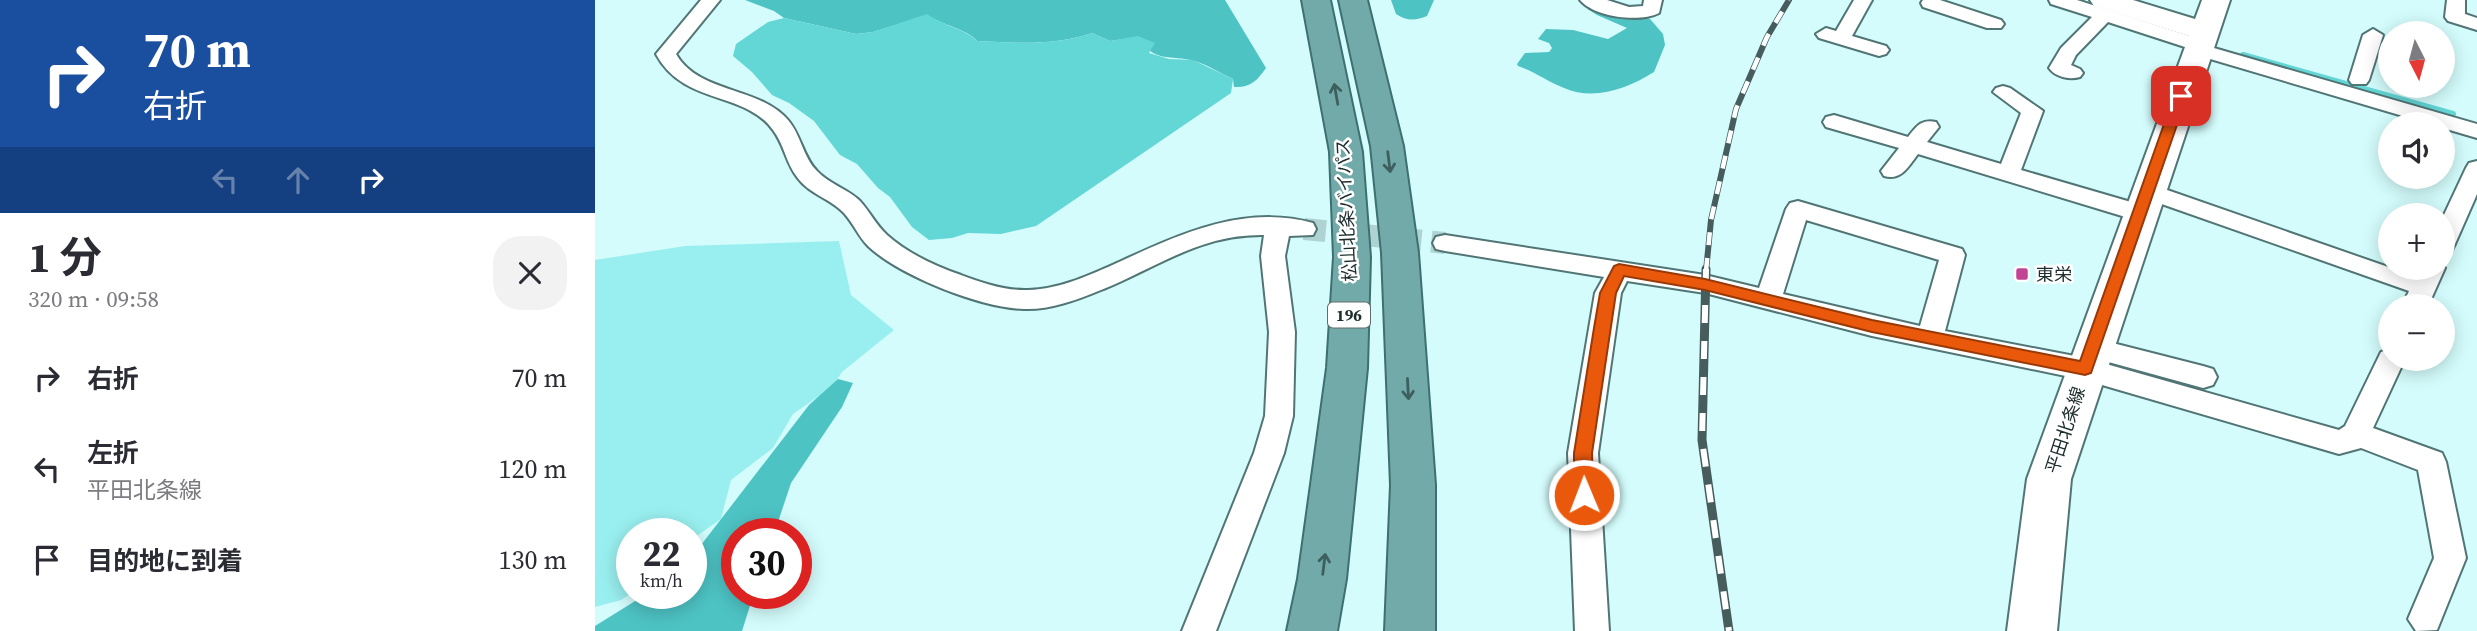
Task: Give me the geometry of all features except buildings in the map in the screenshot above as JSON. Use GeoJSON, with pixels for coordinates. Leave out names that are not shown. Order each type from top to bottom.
{"type":"FeatureCollection","features":[{"type":"Feature","properties":{"kind":"highway","name":"松山北条バイパス"},"geometry":{"type":"LineString","coordinates":[[1312,631],[1322,579],[1347,368],[1352,257],[1346,152],[1316,0]]}},
{"type":"Feature","properties":{"kind":"highway"},"geometry":{"type":"LineString","coordinates":[[1353,0],[1387,146],[1400,253],[1413,485],[1410,631]]}},
{"type":"Feature","properties":{"kind":"main road"},"geometry":{"type":"LineString","coordinates":[[2104,8],[2203,32]]}},
{"type":"Feature","properties":{"kind":"main road","name":"平田北条線"},"geometry":{"type":"LineString","coordinates":[[2032,631],[2049,479],[2203,32]]}},
{"type":"Feature","properties":{"kind":"street"},"geometry":{"type":"LineString","coordinates":[[711,0],[666,54],[670,67],[689,80],[768,112],[790,138],[797,158],[810,178],[850,206],[877,240],[930,274],[1004,298],[1028,300],[1075,289],[1205,233],[1246,225],[1291,228],[1273,256],[1282,332],[1279,416],[1269,453],[1199,631]]}},
{"type":"Feature","properties":{"kind":"street"},"geometry":{"type":"LineString","coordinates":[[1589,0],[1635,13],[1649,12],[1653,0]]}},
{"type":"Feature","properties":{"kind":"street"},"geometry":{"type":"LineString","coordinates":[[1863,0],[1833,36],[1879,50]]}},
{"type":"Feature","properties":{"kind":"street"},"geometry":{"type":"LineString","coordinates":[[2058,0],[2104,8],[2068,52],[2059,68],[2073,73]]}},
{"type":"Feature","properties":{"kind":"street"},"geometry":{"type":"LineString","coordinates":[[2456,0],[2455,17],[2477,24]]}},
{"type":"Feature","properties":{"kind":"street"},"geometry":{"type":"LineString","coordinates":[[1928,6],[1994,24]]}},
{"type":"Feature","properties":{"kind":"street"},"geometry":{"type":"LineString","coordinates":[[2203,32],[2477,113]]}},
{"type":"Feature","properties":{"kind":"street"},"geometry":{"type":"LineString","coordinates":[[2203,32],[2477,131]]}},
{"type":"Feature","properties":{"kind":"street"},"geometry":{"type":"LineString","coordinates":[[2359,80],[2373,35]]}},
{"type":"Feature","properties":{"kind":"street"},"geometry":{"type":"LineString","coordinates":[[2003,92],[2032,111],[2008,175]]}},
{"type":"Feature","properties":{"kind":"street"},"geometry":{"type":"LineString","coordinates":[[1831,125],[2008,175],[2144,202],[2424,287]]}},
{"type":"Feature","properties":{"kind":"street"},"geometry":{"type":"LineString","coordinates":[[1892,171],[1928,127]]}},
{"type":"Feature","properties":{"kind":"street"},"geometry":{"type":"LineString","coordinates":[[2455,217],[2477,168]]}},
{"type":"Feature","properties":{"kind":"street"},"geometry":{"type":"LineString","coordinates":[[1768,300],[1798,209],[1953,255],[1930,337]]}},
{"type":"Feature","properties":{"kind":"street"},"geometry":{"type":"LineString","coordinates":[[1445,243],[1705,284],[1872,326],[1930,337],[2089,358],[2203,377]]}},
{"type":"Feature","properties":{"kind":"street"},"geometry":{"type":"LineString","coordinates":[[1592,631],[1583,453],[1608,293],[1619,270]]}},
{"type":"Feature","properties":{"kind":"street"},"geometry":{"type":"LineString","coordinates":[[2089,358],[2339,442],[2350,441],[2356,434],[2385,371]]}},
{"type":"Feature","properties":{"kind":"street"},"geometry":{"type":"LineString","coordinates":[[2356,434],[2431,462],[2450,558],[2425,620]]}},
{"type":"Feature","properties":{"kind":"shaded area"},"geometry":{"type":"Polygon","coordinates":[[[745,0],[1225,0],[1266,68],[1253,83],[1234,87],[1233,79],[1202,63],[1155,54],[1138,37],[1110,41],[1092,33],[1049,42],[977,41],[967,33],[927,15],[873,32],[856,34],[784,18],[774,11],[745,0]]]}},
{"type":"Feature","properties":{"kind":"shaded area"},"geometry":{"type":"Polygon","coordinates":[[[1391,0],[1434,0],[1427,16],[1411,20],[1396,14],[1391,0]]]}},
{"type":"Feature","properties":{"kind":"shaded area"},"geometry":{"type":"Polygon","coordinates":[[[1589,5],[1650,19],[1663,34],[1665,45],[1654,72],[1622,88],[1587,93],[1564,88],[1518,66],[1525,53],[1549,52],[1552,48],[1549,43],[1538,39],[1546,29],[1573,30],[1608,39],[1627,28],[1597,15],[1588,9],[1589,5]]]}},
{"type":"Feature","properties":{"kind":"shaded area"},"geometry":{"type":"Polygon","coordinates":[[[927,14],[977,41],[1049,42],[1092,33],[1110,41],[1138,36],[1155,43],[1149,53],[1169,59],[1193,60],[1233,79],[1231,93],[1036,226],[1001,234],[968,233],[929,240],[912,227],[890,197],[878,188],[857,164],[840,155],[814,121],[789,103],[772,95],[752,72],[733,56],[736,44],[768,22],[784,18],[856,34],[873,32],[927,14]]]}},
{"type":"Feature","properties":{"kind":"shaded area"},"geometry":{"type":"Polygon","coordinates":[[[839,241],[851,295],[894,330],[842,372],[832,387],[793,414],[773,448],[731,480],[721,519],[707,529],[707,518],[616,518],[616,601],[595,607],[595,260],[685,246],[839,241]]]}},
{"type":"Feature","properties":{"kind":"shaded area"},"geometry":{"type":"Polygon","coordinates":[[[838,379],[853,383],[842,407],[791,483],[779,518],[722,518],[809,405],[838,379]]]}},
{"type":"Feature","properties":{"kind":"shaded area"},"geometry":{"type":"Polygon","coordinates":[[[721,519],[721,609],[749,609],[742,631],[595,631],[595,626],[622,609],[707,609],[707,537],[721,519]]]}},
{"type":"Feature","properties":{"kind":"waterway"},"geometry":{"type":"LineString","coordinates":[[2243,55],[2446,112]]}},
{"type":"Feature","properties":{"kind":"tunnel"},"geometry":{"type":"LineString","coordinates":[[1304,229],[1445,243]]}},
{"type":"Feature","properties":{"kind":"railway"},"geometry":{"type":"LineString","coordinates":[[1706,271],[1711,220],[1736,109],[1767,37],[1789,0]]}},
{"type":"Feature","properties":{"kind":"railway"},"geometry":{"type":"LineString","coordinates":[[1706,269],[1702,440],[1729,631]]}},
{"type":"Feature","properties":{"kind":"place","name":"東栄"},"geometry":{"type":"Point","coordinates":[2022,274]}},
{"type":"Feature","properties":{"kind":"route"},"geometry":{"type":"LineString","coordinates":[[1584,495],[1583,453],[1602,328],[1608,293],[1619,270],[1705,284],[1872,326],[2085,369],[2181,96]]}}]}
